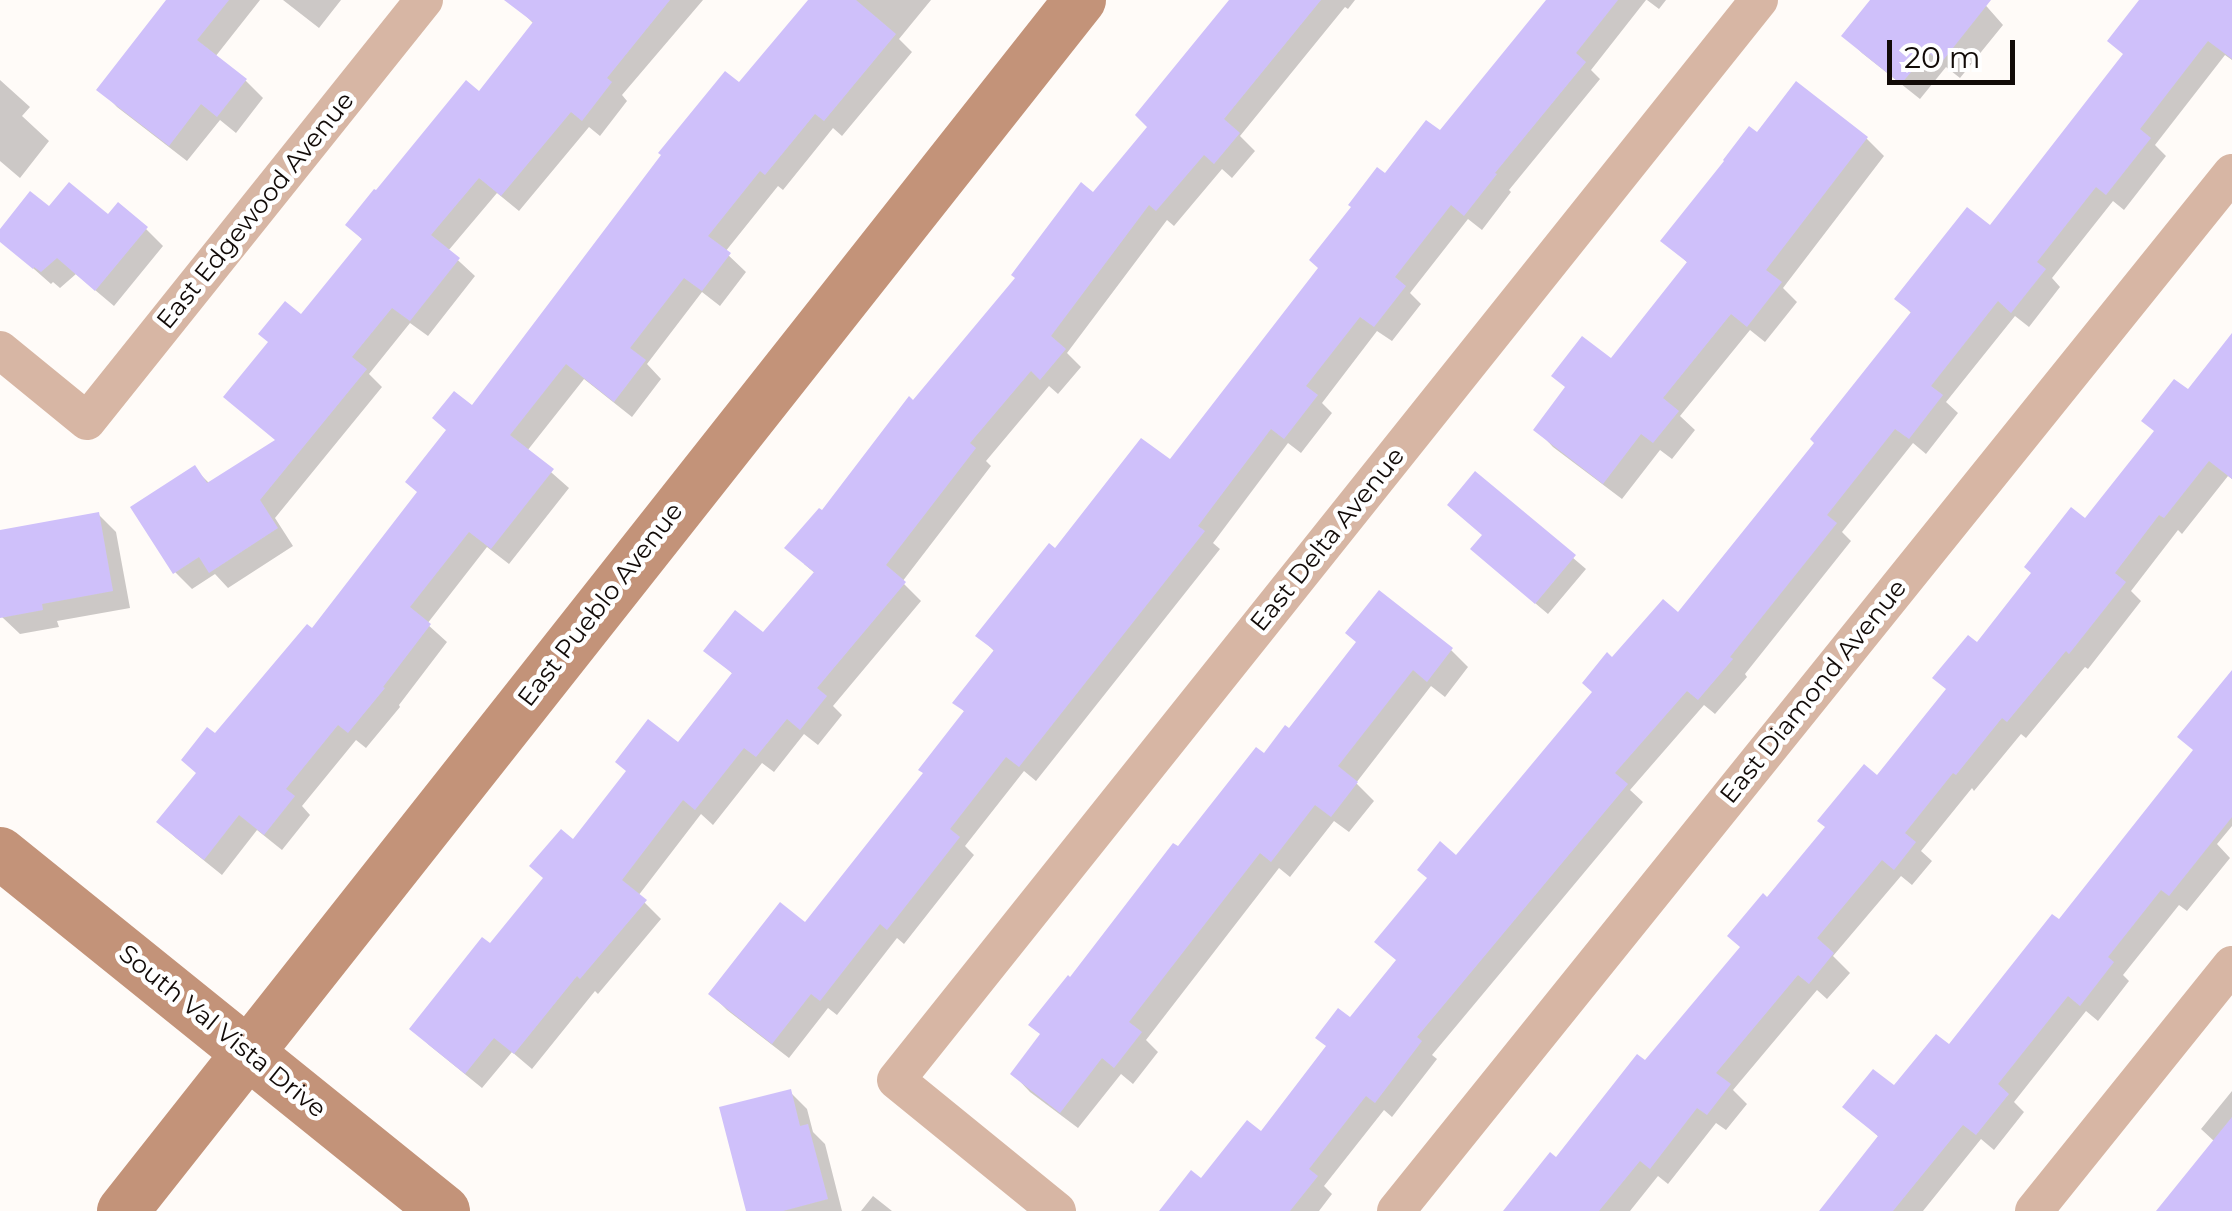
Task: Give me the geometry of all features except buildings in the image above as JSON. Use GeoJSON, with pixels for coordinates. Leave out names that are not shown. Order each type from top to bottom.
{"type":"FeatureCollection","features":[{"type":"Feature","properties":{"kind":"street","name":"East Edgewood Avenue"},"geometry":{"type":"LineString","coordinates":[[0,350],[87,421],[424,0]]}},
{"type":"Feature","properties":{"kind":"street","name":"East Pueblo Avenue"},"geometry":{"type":"LineString","coordinates":[[123,1211],[1080,0]]}},
{"type":"Feature","properties":{"kind":"street","name":"East Delta Avenue"},"geometry":{"type":"LineString","coordinates":[[1057,1211],[896,1080],[1759,0]]}},
{"type":"Feature","properties":{"kind":"street","name":"East Diamond Avenue"},"geometry":{"type":"LineString","coordinates":[[1396,1211],[2232,173]]}},
{"type":"Feature","properties":{"kind":"street","name":"South Val Vista Drive"},"geometry":{"type":"LineString","coordinates":[[0,852],[444,1211]]}},
{"type":"Feature","properties":{"kind":"street"},"geometry":{"type":"LineString","coordinates":[[2034,1211],[2232,965]]}}]}
